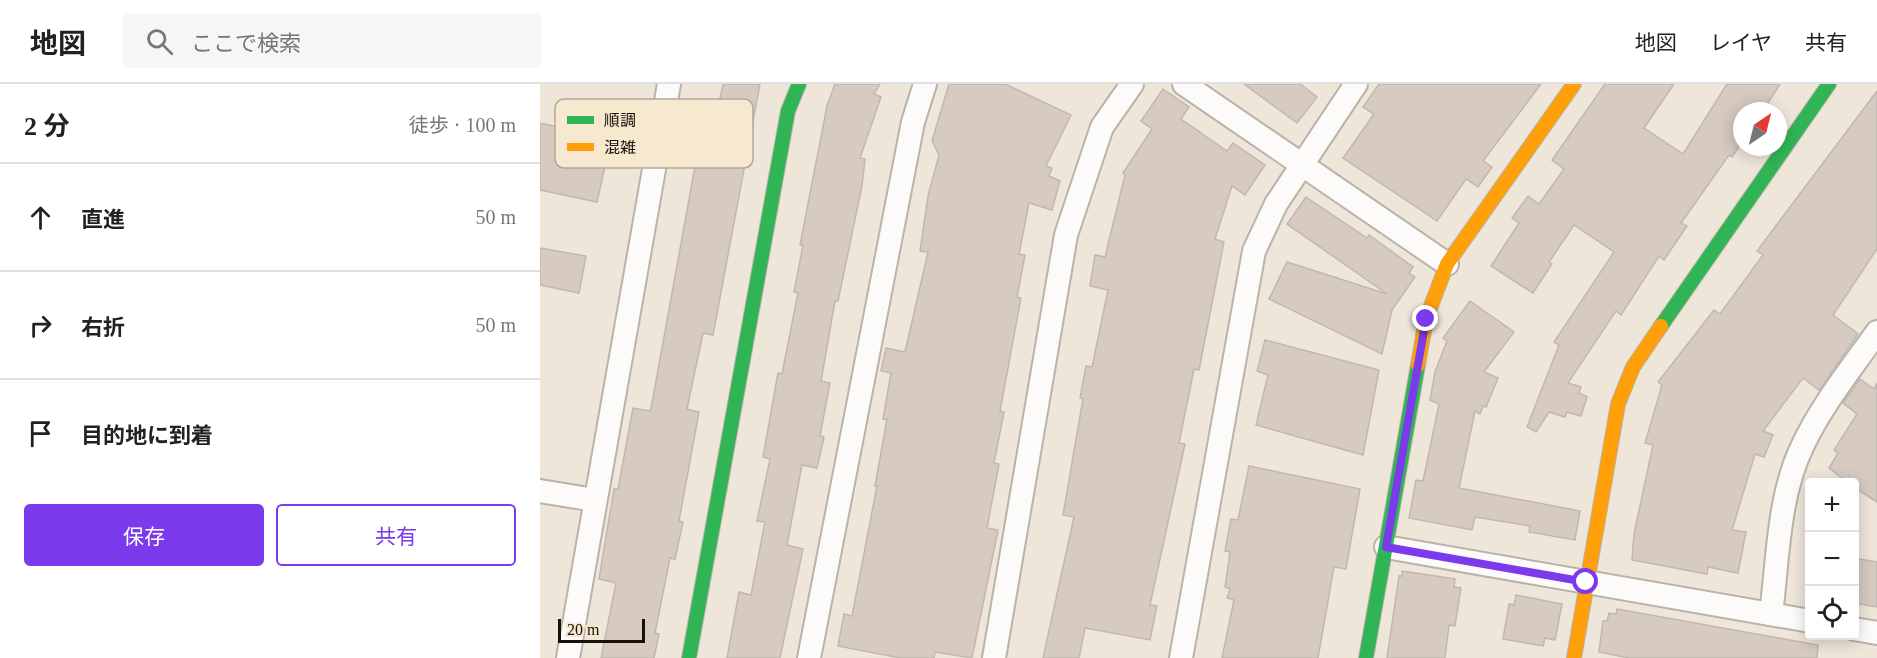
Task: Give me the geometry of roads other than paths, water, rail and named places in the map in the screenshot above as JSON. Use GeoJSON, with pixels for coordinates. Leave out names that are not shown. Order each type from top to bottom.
{"type":"FeatureCollection","features":[{"type":"Feature","properties":{"kind":"street"},"geometry":{"type":"LineString","coordinates":[[666,99],[669,84]]}},
{"type":"Feature","properties":{"kind":"street"},"geometry":{"type":"LineString","coordinates":[[689,658],[788,111],[799,84]]}},
{"type":"Feature","properties":{"kind":"street"},"geometry":{"type":"LineString","coordinates":[[809,658],[913,122],[925,84]]}},
{"type":"Feature","properties":{"kind":"street"},"geometry":{"type":"LineString","coordinates":[[994,658],[1066,234],[1102,127],[1132,84]]}},
{"type":"Feature","properties":{"kind":"street"},"geometry":{"type":"LineString","coordinates":[[1184,84],[1300,166],[1447,264]]}},
{"type":"Feature","properties":{"kind":"street"},"geometry":{"type":"LineString","coordinates":[[1181,658],[1254,251],[1276,204],[1356,84]]}},
{"type":"Feature","properties":{"kind":"street"},"geometry":{"type":"LineString","coordinates":[[1366,658],[1426,319],[1447,264],[1574,84]]}},
{"type":"Feature","properties":{"kind":"street"},"geometry":{"type":"LineString","coordinates":[[1574,658],[1618,404],[1633,367],[1829,84]]}},
{"type":"Feature","properties":{"kind":"street"},"geometry":{"type":"LineString","coordinates":[[568,658],[654,168]]}},
{"type":"Feature","properties":{"kind":"street"},"geometry":{"type":"LineString","coordinates":[[1771,614],[1785,507],[1801,448],[1820,413],[1877,332]]}},
{"type":"Feature","properties":{"kind":"street"},"geometry":{"type":"LineString","coordinates":[[540,491],[595,500]]}},
{"type":"Feature","properties":{"kind":"street"},"geometry":{"type":"LineString","coordinates":[[1386,547],[1805,620]]}},
{"type":"Feature","properties":{"kind":"street"},"geometry":{"type":"LineString","coordinates":[[1859,630],[1877,633]]}}]}
